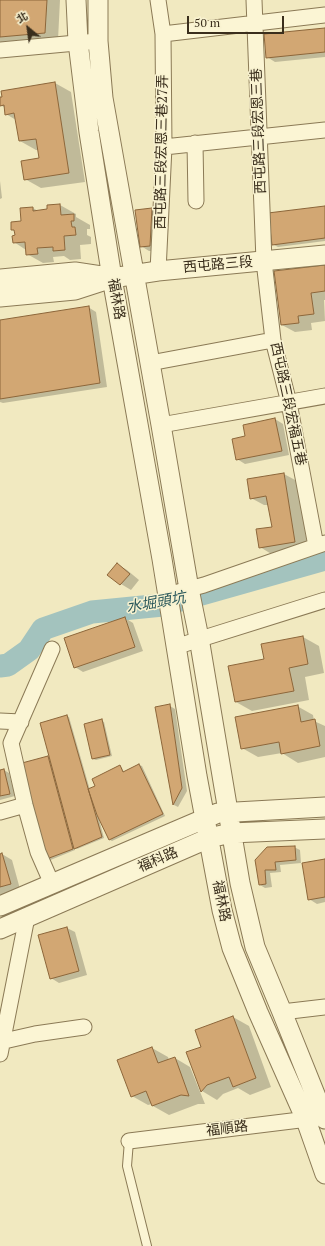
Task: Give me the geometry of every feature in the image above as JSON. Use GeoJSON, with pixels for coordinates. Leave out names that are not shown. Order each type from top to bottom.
{"type":"FeatureCollection","features":[{"type":"Feature","properties":{"kind":"street","name":"福林路"},"geometry":{"type":"LineString","coordinates":[[76,0],[78,42],[89,132],[112,278],[162,560],[175,647],[222,910],[232,948],[258,1012],[306,1120],[325,1174]]}},
{"type":"Feature","properties":{"kind":"street","name":"福林路"},"geometry":{"type":"LineString","coordinates":[[98,0],[98,41],[103,98],[190,598],[199,638],[240,883],[255,947],[325,1117]]}},
{"type":"Feature","properties":{"kind":"street","name":"西屯路三段宏恩三巷27弄"},"geometry":{"type":"LineString","coordinates":[[158,0],[163,34],[164,146],[158,270]]}},
{"type":"Feature","properties":{"kind":"street","name":"西屯路三段宏恩三巷"},"geometry":{"type":"LineString","coordinates":[[254,0],[264,262]]}},
{"type":"Feature","properties":{"kind":"street"},"geometry":{"type":"LineString","coordinates":[[163,34],[255,22],[325,15]]}},
{"type":"Feature","properties":{"kind":"street"},"geometry":{"type":"LineString","coordinates":[[0,50],[98,41]]}},
{"type":"Feature","properties":{"kind":"street"},"geometry":{"type":"LineString","coordinates":[[164,146],[325,130]]}},
{"type":"Feature","properties":{"kind":"street"},"geometry":{"type":"LineString","coordinates":[[195,143],[196,201]]}},
{"type":"Feature","properties":{"kind":"street","name":"西屯路三段"},"geometry":{"type":"LineString","coordinates":[[0,297],[75,290],[112,278],[158,270],[264,262],[325,255]]}},
{"type":"Feature","properties":{"kind":"street","name":"西屯路三段宏福五巷"},"geometry":{"type":"LineString","coordinates":[[264,262],[273,340],[321,544]]}},
{"type":"Feature","properties":{"kind":"street","name":"西屯路三段"},"geometry":{"type":"LineString","coordinates":[[0,279],[75,272],[112,278]]}},
{"type":"Feature","properties":{"kind":"street"},"geometry":{"type":"LineString","coordinates":[[150,363],[273,340]]}},
{"type":"Feature","properties":{"kind":"street"},"geometry":{"type":"LineString","coordinates":[[161,425],[325,396]]}},
{"type":"Feature","properties":{"kind":"street"},"geometry":{"type":"LineString","coordinates":[[168,603],[190,598],[321,544]]}},
{"type":"Feature","properties":{"kind":"street"},"geometry":{"type":"LineString","coordinates":[[175,647],[199,638],[325,600]]}},
{"type":"Feature","properties":{"kind":"street"},"geometry":{"type":"LineString","coordinates":[[52,649],[11,743],[25,805],[38,852],[52,884]]}},
{"type":"Feature","properties":{"kind":"street"},"geometry":{"type":"LineString","coordinates":[[0,721],[21,722]]}},
{"type":"Feature","properties":{"kind":"street"},"geometry":{"type":"LineString","coordinates":[[0,812],[25,805]]}},
{"type":"Feature","properties":{"kind":"street","name":"福科路"},"geometry":{"type":"LineString","coordinates":[[0,906],[218,813],[325,807]]}},
{"type":"Feature","properties":{"kind":"street","name":"福科路"},"geometry":{"type":"LineString","coordinates":[[0,929],[209,838],[231,833],[325,829]]}},
{"type":"Feature","properties":{"kind":"street"},"geometry":{"type":"LineString","coordinates":[[1,1046],[27,917]]}},
{"type":"Feature","properties":{"kind":"street"},"geometry":{"type":"LineString","coordinates":[[282,1012],[325,1007]]}},
{"type":"Feature","properties":{"kind":"street"},"geometry":{"type":"LineString","coordinates":[[1,1046],[35,1034],[84,1027]]}},
{"type":"Feature","properties":{"kind":"street","name":"福順路"},"geometry":{"type":"LineString","coordinates":[[129,1141],[325,1117]]}},
{"type":"Feature","properties":{"kind":"lane"},"geometry":{"type":"LineString","coordinates":[[129,1141],[127,1166],[148,1246]]}},
{"type":"Feature","properties":{"kind":"building"},"geometry":{"type":"Polygon","coordinates":[[[0,0],[47,0],[45,33],[0,37],[0,0]]]}},
{"type":"Feature","properties":{"kind":"building"},"geometry":{"type":"Polygon","coordinates":[[[325,28],[325,52],[266,58],[264,34],[325,28]]]}},
{"type":"Feature","properties":{"kind":"building"},"geometry":{"type":"Polygon","coordinates":[[[55,82],[69,173],[24,180],[21,161],[39,158],[36,139],[19,141],[14,113],[5,115],[4,105],[0,106],[0,97],[2,97],[1,91],[55,82]]]}},
{"type":"Feature","properties":{"kind":"building"},"geometry":{"type":"Polygon","coordinates":[[[60,204],[61,215],[74,214],[74,221],[71,221],[72,227],[75,227],[76,235],[64,236],[65,250],[53,251],[53,247],[37,248],[38,254],[26,255],[25,242],[13,243],[12,236],[15,235],[14,230],[11,230],[11,222],[21,221],[20,208],[33,207],[33,211],[47,209],[47,205],[60,204]]]}},
{"type":"Feature","properties":{"kind":"building"},"geometry":{"type":"Polygon","coordinates":[[[325,206],[325,238],[272,245],[268,213],[325,206]]]}},
{"type":"Feature","properties":{"kind":"building"},"geometry":{"type":"Polygon","coordinates":[[[152,208],[150,246],[140,247],[135,210],[152,208]]]}},
{"type":"Feature","properties":{"kind":"building"},"geometry":{"type":"Polygon","coordinates":[[[325,265],[325,291],[311,293],[314,314],[298,316],[299,323],[281,325],[274,271],[325,265]]]}},
{"type":"Feature","properties":{"kind":"building"},"geometry":{"type":"Polygon","coordinates":[[[89,306],[100,383],[0,399],[0,320],[89,306]]]}},
{"type":"Feature","properties":{"kind":"building"},"geometry":{"type":"Polygon","coordinates":[[[275,418],[282,451],[236,460],[232,439],[245,436],[243,425],[275,418]]]}},
{"type":"Feature","properties":{"kind":"building"},"geometry":{"type":"Polygon","coordinates":[[[284,473],[295,542],[259,548],[256,529],[272,527],[266,496],[250,499],[247,479],[284,473]]]}},
{"type":"Feature","properties":{"kind":"building"},"geometry":{"type":"Polygon","coordinates":[[[117,563],[130,574],[120,585],[107,575],[117,563]]]}},
{"type":"Feature","properties":{"kind":"building"},"geometry":{"type":"Polygon","coordinates":[[[125,617],[135,647],[74,668],[64,638],[125,617]]]}},
{"type":"Feature","properties":{"kind":"building"},"geometry":{"type":"Polygon","coordinates":[[[303,636],[308,664],[289,668],[294,691],[235,702],[228,666],[264,659],[261,644],[303,636]]]}},
{"type":"Feature","properties":{"kind":"building"},"geometry":{"type":"Polygon","coordinates":[[[170,704],[182,788],[173,805],[155,707],[170,704]]]}},
{"type":"Feature","properties":{"kind":"building"},"geometry":{"type":"Polygon","coordinates":[[[298,705],[301,722],[315,719],[320,746],[281,754],[279,742],[241,749],[235,717],[298,705]]]}},
{"type":"Feature","properties":{"kind":"building"},"geometry":{"type":"Polygon","coordinates":[[[67,715],[102,837],[74,849],[40,723],[67,715]]]}},
{"type":"Feature","properties":{"kind":"building"},"geometry":{"type":"Polygon","coordinates":[[[102,719],[110,755],[92,759],[84,724],[102,719]]]}},
{"type":"Feature","properties":{"kind":"building"},"geometry":{"type":"Polygon","coordinates":[[[48,756],[73,849],[44,860],[22,763],[48,756]]]}},
{"type":"Feature","properties":{"kind":"building"},"geometry":{"type":"Polygon","coordinates":[[[139,764],[163,814],[109,840],[97,815],[88,789],[95,786],[92,779],[120,765],[123,772],[139,764]]]}},
{"type":"Feature","properties":{"kind":"building"},"geometry":{"type":"Polygon","coordinates":[[[4,769],[10,794],[0,796],[0,770],[4,769]]]}},
{"type":"Feature","properties":{"kind":"building"},"geometry":{"type":"Polygon","coordinates":[[[295,846],[296,860],[275,862],[276,870],[265,870],[266,884],[259,885],[255,860],[267,847],[295,846]]]}},
{"type":"Feature","properties":{"kind":"building"},"geometry":{"type":"Polygon","coordinates":[[[2,853],[11,884],[0,887],[0,854],[2,853]]]}},
{"type":"Feature","properties":{"kind":"building"},"geometry":{"type":"Polygon","coordinates":[[[325,859],[325,897],[308,900],[302,863],[325,859]]]}},
{"type":"Feature","properties":{"kind":"building"},"geometry":{"type":"Polygon","coordinates":[[[67,927],[79,971],[50,979],[38,935],[67,927]]]}},
{"type":"Feature","properties":{"kind":"building"},"geometry":{"type":"Polygon","coordinates":[[[233,1016],[256,1078],[233,1087],[229,1077],[207,1085],[201,1092],[186,1052],[201,1047],[195,1030],[233,1016]]]}},
{"type":"Feature","properties":{"kind":"building"},"geometry":{"type":"Polygon","coordinates":[[[152,1047],[158,1063],[175,1057],[189,1096],[181,1095],[152,1106],[146,1091],[131,1097],[117,1060],[152,1047]]]}},
{"type":"Feature","properties":{"kind":"waterway","name":"水堀頭坑"},"geometry":{"type":"LineString","coordinates":[[0,666],[8,665],[29,650],[43,629],[92,612],[163,605],[325,559]]}}]}
